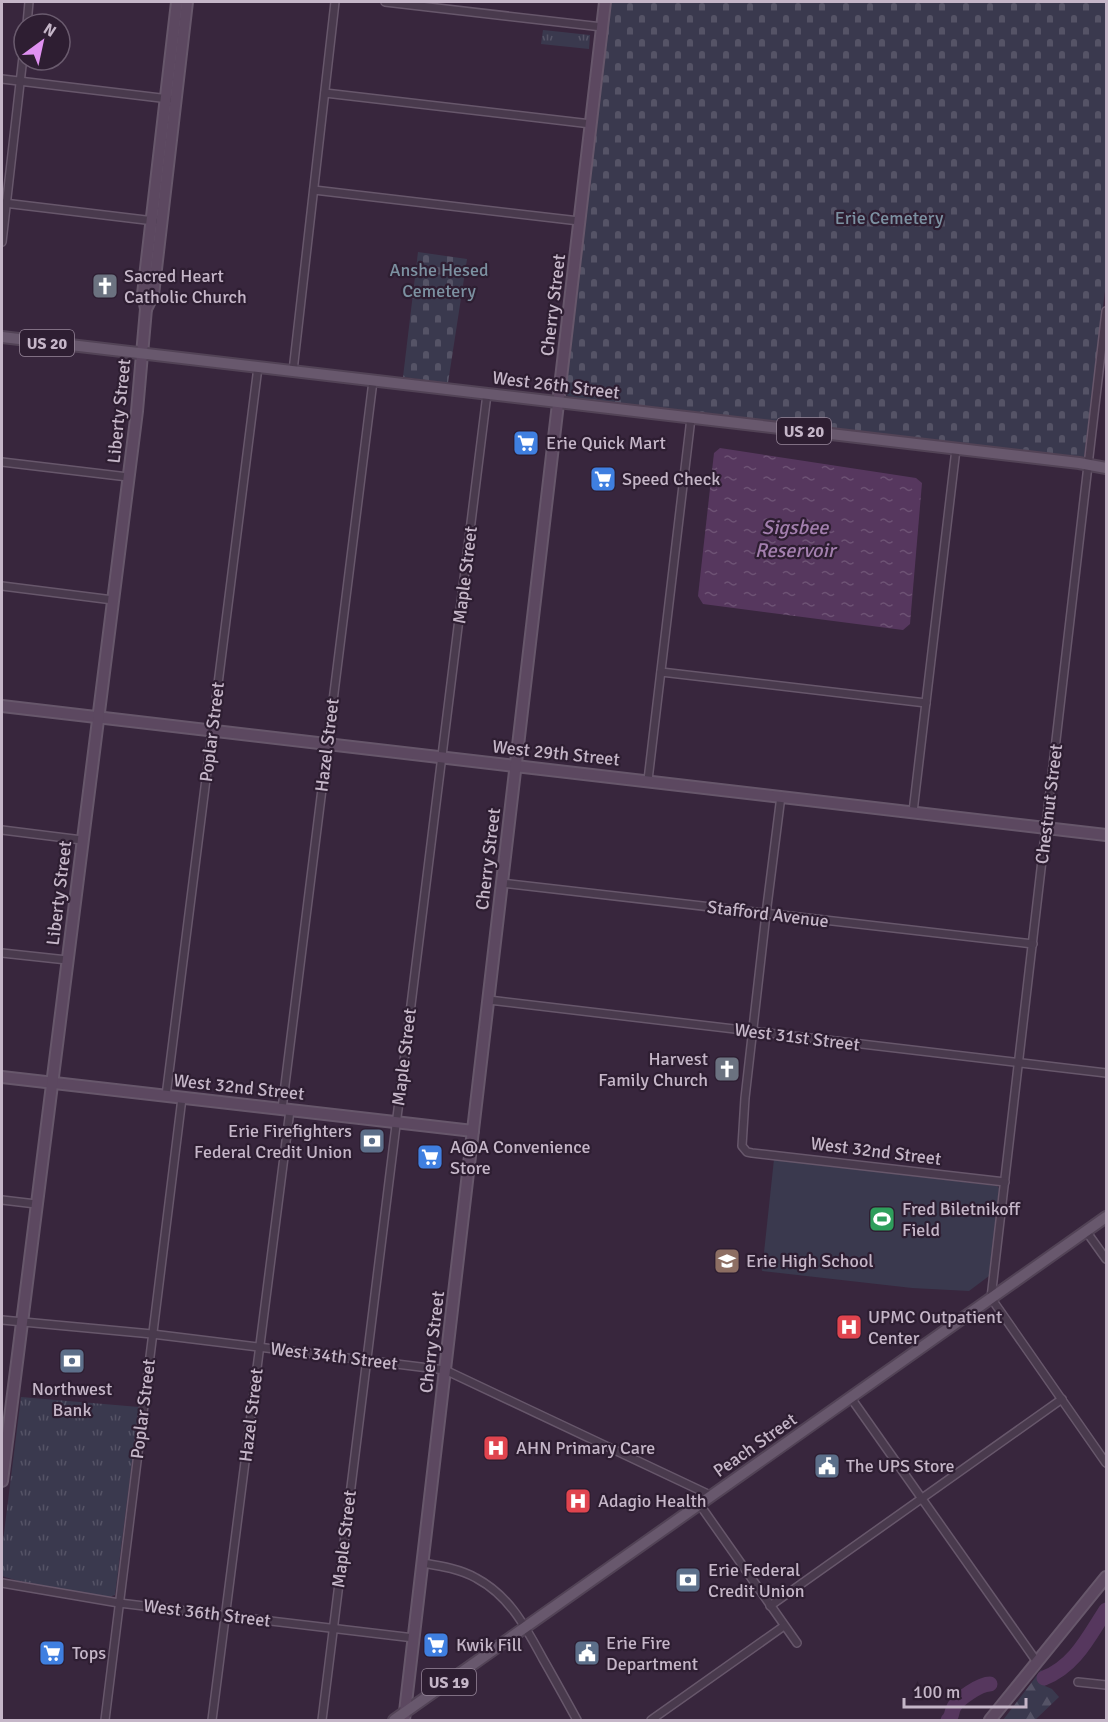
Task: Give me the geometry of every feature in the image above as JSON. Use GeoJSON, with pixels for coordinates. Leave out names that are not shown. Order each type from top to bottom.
{"type":"FeatureCollection","features":[{"type":"Feature","properties":{"kind":"main road","name":"West 26th Street"},"geometry":{"type":"LineString","coordinates":[[2,337],[1107,468]]}},
{"type":"Feature","properties":{"kind":"main road","name":"Peach Street"},"geometry":{"type":"LineString","coordinates":[[394,1720],[405,1716],[1107,1217]]}},
{"type":"Feature","properties":{"kind":"street","name":"Liberty Street"},"geometry":{"type":"LineString","coordinates":[[171,99],[177,2]]}},
{"type":"Feature","properties":{"kind":"street","name":"Liberty Street"},"geometry":{"type":"LineString","coordinates":[[2,1482],[128,477],[146,309],[143,294],[157,221],[171,99],[187,2]]}},
{"type":"Feature","properties":{"kind":"street"},"geometry":{"type":"LineString","coordinates":[[293,371],[335,2]]}},
{"type":"Feature","properties":{"kind":"street"},"geometry":{"type":"LineString","coordinates":[[385,2],[602,27]]}},
{"type":"Feature","properties":{"kind":"street","name":"Cherry Street"},"geometry":{"type":"LineString","coordinates":[[405,1716],[605,2]]}},
{"type":"Feature","properties":{"kind":"street"},"geometry":{"type":"LineString","coordinates":[[2,242],[4,203],[21,72]]}},
{"type":"Feature","properties":{"kind":"street"},"geometry":{"type":"LineString","coordinates":[[2,79],[171,99]]}},
{"type":"Feature","properties":{"kind":"street"},"geometry":{"type":"LineString","coordinates":[[325,93],[591,124]]}},
{"type":"Feature","properties":{"kind":"street"},"geometry":{"type":"LineString","coordinates":[[314,190],[579,221]]}},
{"type":"Feature","properties":{"kind":"street"},"geometry":{"type":"LineString","coordinates":[[4,203],[157,221]]}},
{"type":"Feature","properties":{"kind":"street","name":"Chestnut Street"},"geometry":{"type":"LineString","coordinates":[[991,1298],[1107,311]]}},
{"type":"Feature","properties":{"kind":"street","name":"Poplar Street"},"geometry":{"type":"LineString","coordinates":[[166,1096],[258,367]]}},
{"type":"Feature","properties":{"kind":"street","name":"Hazel Street"},"geometry":{"type":"LineString","coordinates":[[212,1720],[259,1346],[327,744],[373,381]]}},
{"type":"Feature","properties":{"kind":"street","name":"Maple Street"},"geometry":{"type":"LineString","coordinates":[[322,1720],[487,394]]}},
{"type":"Feature","properties":{"kind":"street"},"geometry":{"type":"LineString","coordinates":[[648,780],[691,418]]}},
{"type":"Feature","properties":{"kind":"street"},"geometry":{"type":"LineString","coordinates":[[914,812],[956,449]]}},
{"type":"Feature","properties":{"kind":"street"},"geometry":{"type":"LineString","coordinates":[[2,462],[128,477]]}},
{"type":"Feature","properties":{"kind":"street"},"geometry":{"type":"LineString","coordinates":[[2,586],[113,600]]}},
{"type":"Feature","properties":{"kind":"street"},"geometry":{"type":"LineString","coordinates":[[661,672],[926,703]]}},
{"type":"Feature","properties":{"kind":"street","name":"West 29th Street"},"geometry":{"type":"LineString","coordinates":[[2,706],[1107,835]]}},
{"type":"Feature","properties":{"kind":"street"},"geometry":{"type":"LineString","coordinates":[[754,1032],[781,796]]}},
{"type":"Feature","properties":{"kind":"street"},"geometry":{"type":"LineString","coordinates":[[2,831],[82,840]]}},
{"type":"Feature","properties":{"kind":"street","name":"Stafford Avenue"},"geometry":{"type":"LineString","coordinates":[[502,883],[1033,944]]}},
{"type":"Feature","properties":{"kind":"street"},"geometry":{"type":"LineString","coordinates":[[2,953],[67,960]]}},
{"type":"Feature","properties":{"kind":"street","name":"West 31st Street"},"geometry":{"type":"LineString","coordinates":[[489,1000],[1107,1072]]}},
{"type":"Feature","properties":{"kind":"street","name":"West 32nd Street"},"geometry":{"type":"LineString","coordinates":[[754,1032],[741,1142],[744,1150],[752,1153],[1005,1182]]}},
{"type":"Feature","properties":{"kind":"street","name":"West 32nd Street"},"geometry":{"type":"LineString","coordinates":[[2,1077],[473,1131]]}},
{"type":"Feature","properties":{"kind":"street","name":"Poplar Street"},"geometry":{"type":"LineString","coordinates":[[105,1720],[182,1098]]}},
{"type":"Feature","properties":{"kind":"street"},"geometry":{"type":"LineString","coordinates":[[2,1200],[36,1204]]}},
{"type":"Feature","properties":{"kind":"street"},"geometry":{"type":"LineString","coordinates":[[1086,1231],[1107,1259]]}},
{"type":"Feature","properties":{"kind":"street"},"geometry":{"type":"LineString","coordinates":[[991,1298],[1107,1463]]}},
{"type":"Feature","properties":{"kind":"street","name":"West 34th Street"},"geometry":{"type":"LineString","coordinates":[[2,1320],[153,1334],[445,1370],[712,1496]]}},
{"type":"Feature","properties":{"kind":"street"},"geometry":{"type":"LineString","coordinates":[[851,1398],[1037,1662]]}},
{"type":"Feature","properties":{"kind":"street"},"geometry":{"type":"LineString","coordinates":[[770,1606],[1062,1399]]}},
{"type":"Feature","properties":{"kind":"street"},"geometry":{"type":"LineString","coordinates":[[700,1505],[797,1643]]}},
{"type":"Feature","properties":{"kind":"street"},"geometry":{"type":"LineString","coordinates":[[423,1563],[455,1569],[484,1582],[507,1601],[526,1628],[577,1720]]}},
{"type":"Feature","properties":{"kind":"street"},"geometry":{"type":"LineString","coordinates":[[990,1720],[1107,1577]]}},
{"type":"Feature","properties":{"kind":"street","name":"West 36th Street"},"geometry":{"type":"LineString","coordinates":[[2,1582],[119,1603],[414,1638]]}},
{"type":"Feature","properties":{"kind":"street"},"geometry":{"type":"LineString","coordinates":[[651,1720],[784,1626]]}},
{"type":"Feature","properties":{"kind":"street"},"geometry":{"type":"LineString","coordinates":[[1078,1682],[1107,1685]]}},
{"type":"Feature","properties":{"kind":"green space","name":"Erie Cemetery"},"geometry":{"type":"Polygon","coordinates":[[[610,2],[1106,2],[1106,283],[1084,457],[589,400],[566,395],[564,390],[610,2]]]}},
{"type":"Feature","properties":{"kind":"green space"},"geometry":{"type":"Polygon","coordinates":[[[543,30],[590,35],[589,49],[541,44],[543,30]]]}},
{"type":"Feature","properties":{"kind":"green space","name":"Anshe Hesed Cemetery"},"geometry":{"type":"Polygon","coordinates":[[[418,252],[467,259],[448,383],[403,377],[418,252]]]}},
{"type":"Feature","properties":{"kind":"green space","name":"Fred Biletnikoff Field"},"geometry":{"type":"Polygon","coordinates":[[[774,1159],[997,1186],[999,1188],[989,1276],[969,1291],[912,1288],[762,1271],[774,1159]]]}},
{"type":"Feature","properties":{"kind":"green space"},"geometry":{"type":"Polygon","coordinates":[[[21,1397],[139,1407],[115,1595],[106,1598],[2,1576],[2,1549],[21,1397]]]}},
{"type":"Feature","properties":{"kind":"green space"},"geometry":{"type":"Polygon","coordinates":[[[1041,1670],[1044,1673],[1045,1686],[1052,1689],[1059,1697],[1035,1720],[1003,1720],[1041,1670]]]}},
{"type":"Feature","properties":{"kind":"water","name":"Sigsbee Reservoir"},"geometry":{"type":"Polygon","coordinates":[[[720,448],[916,478],[922,483],[910,624],[903,630],[703,604],[698,596],[714,453],[720,448]]]}},
{"type":"Feature","properties":{"kind":"waterway"},"geometry":{"type":"LineString","coordinates":[[1044,1678],[1055,1673],[1073,1658],[1106,1610]]}},
{"type":"Feature","properties":{"kind":"waterway"},"geometry":{"type":"LineString","coordinates":[[948,1720],[960,1700],[975,1689],[990,1684]]}},
{"type":"Feature","properties":{"kind":"place","name":"Sacred Heart Catholic Church"},"geometry":{"type":"Point","coordinates":[105,286]}},
{"type":"Feature","properties":{"kind":"place","name":"Erie Quick Mart"},"geometry":{"type":"Point","coordinates":[526,443]}},
{"type":"Feature","properties":{"kind":"place","name":"Speed Check"},"geometry":{"type":"Point","coordinates":[603,479]}},
{"type":"Feature","properties":{"kind":"place","name":"Harvest Family Church"},"geometry":{"type":"Point","coordinates":[727,1069]}},
{"type":"Feature","properties":{"kind":"place","name":"Erie Firefighters Federal Credit Union"},"geometry":{"type":"Point","coordinates":[372,1141]}},
{"type":"Feature","properties":{"kind":"place","name":"A@A Convenience Store"},"geometry":{"type":"Point","coordinates":[430,1157]}},
{"type":"Feature","properties":{"kind":"place","name":"Fred Biletnikoff Field"},"geometry":{"type":"Point","coordinates":[882,1219]}},
{"type":"Feature","properties":{"kind":"place","name":"Erie High School"},"geometry":{"type":"Point","coordinates":[727,1261]}},
{"type":"Feature","properties":{"kind":"place","name":"UPMC Outpatient Center"},"geometry":{"type":"Point","coordinates":[849,1327]}},
{"type":"Feature","properties":{"kind":"place","name":"Northwest Bank"},"geometry":{"type":"Point","coordinates":[72,1361]}},
{"type":"Feature","properties":{"kind":"place","name":"AHN Primary Care"},"geometry":{"type":"Point","coordinates":[496,1448]}},
{"type":"Feature","properties":{"kind":"place","name":"The UPS Store"},"geometry":{"type":"Point","coordinates":[827,1466]}},
{"type":"Feature","properties":{"kind":"place","name":"Adagio Health"},"geometry":{"type":"Point","coordinates":[578,1501]}},
{"type":"Feature","properties":{"kind":"place","name":"Erie Federal Credit Union"},"geometry":{"type":"Point","coordinates":[688,1580]}},
{"type":"Feature","properties":{"kind":"place","name":"Kwik Fill"},"geometry":{"type":"Point","coordinates":[436,1645]}},
{"type":"Feature","properties":{"kind":"place","name":"Tops"},"geometry":{"type":"Point","coordinates":[52,1653]}},
{"type":"Feature","properties":{"kind":"place","name":"Erie Fire Department"},"geometry":{"type":"Point","coordinates":[587,1653]}}]}
